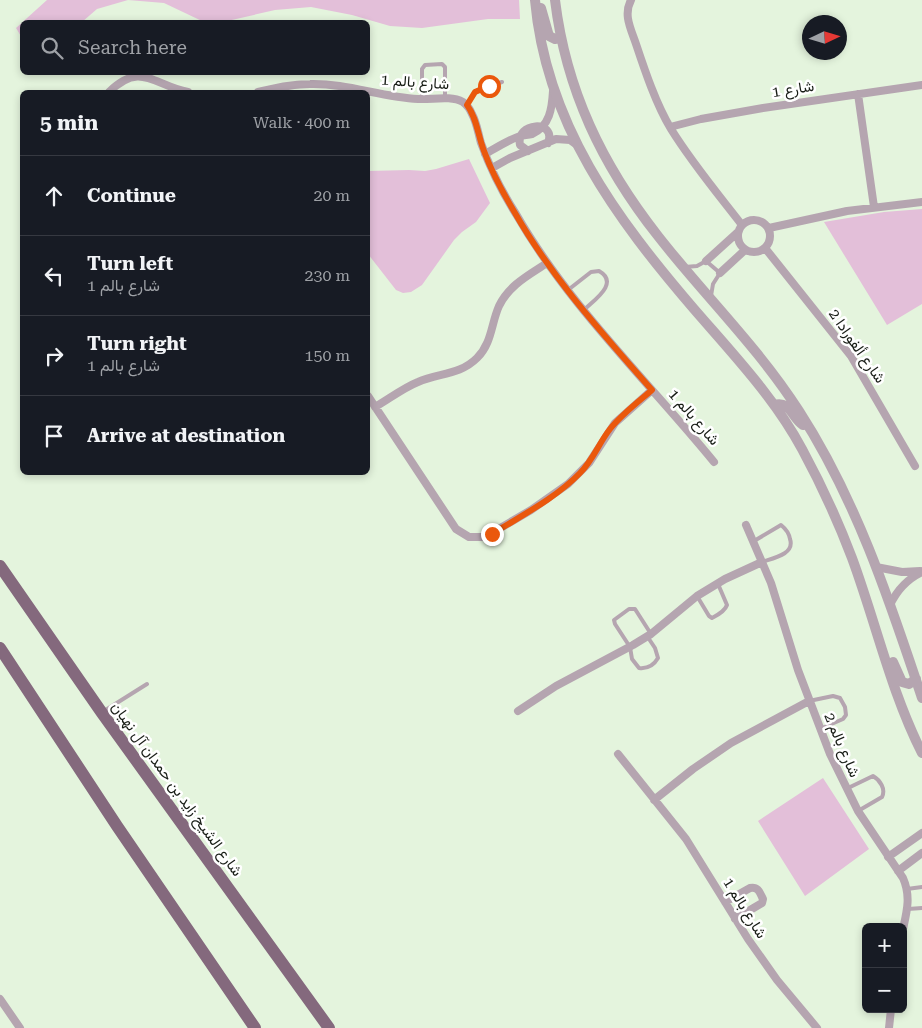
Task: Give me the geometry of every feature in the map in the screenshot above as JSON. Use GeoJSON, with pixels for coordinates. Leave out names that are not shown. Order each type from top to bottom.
{"type":"FeatureCollection","features":[{"type":"Feature","properties":{"kind":"main road","name":"شارع الشيخ زايد بن حمدان آل نهيان"},"geometry":{"type":"LineString","coordinates":[[0,566],[102,713],[330,1028]]}},
{"type":"Feature","properties":{"kind":"main road"},"geometry":{"type":"LineString","coordinates":[[0,649],[117,826],[255,1028]]}},
{"type":"Feature","properties":{"kind":"street"},"geometry":{"type":"LineString","coordinates":[[535,0],[537,23],[553,87],[577,145],[604,193],[644,250],[737,358],[774,405],[801,447],[840,527],[904,714],[922,753]]}},
{"type":"Feature","properties":{"kind":"street"},"geometry":{"type":"LineString","coordinates":[[540,0],[548,36],[555,39],[560,37]]}},
{"type":"Feature","properties":{"kind":"street"},"geometry":{"type":"LineString","coordinates":[[555,0],[560,37],[572,83],[590,127],[606,157],[640,212],[684,267],[752,346],[784,388],[809,426],[840,481],[858,520],[876,567],[922,698]]}},
{"type":"Feature","properties":{"kind":"street"},"geometry":{"type":"LineString","coordinates":[[631,0],[627,13],[628,20],[640,56],[670,127],[742,225]]}},
{"type":"Feature","properties":{"kind":"street"},"geometry":{"type":"LineString","coordinates":[[111,90],[122,80],[136,76],[144,77],[167,90]]}},
{"type":"Feature","properties":{"kind":"street","name":"شارع بالم 1"},"geometry":{"type":"LineString","coordinates":[[269,90],[295,85],[321,84],[358,90]]}},
{"type":"Feature","properties":{"kind":"street","name":"شارع 1"},"geometry":{"type":"LineString","coordinates":[[670,127],[718,116],[922,85]]}},
{"type":"Feature","properties":{"kind":"street"},"geometry":{"type":"LineString","coordinates":[[485,154],[521,136],[534,133],[541,127],[552,112],[553,87]]}},
{"type":"Feature","properties":{"kind":"street","name":"شارع بالم 1"},"geometry":{"type":"LineString","coordinates":[[370,93],[422,99],[454,99],[467,105],[474,118],[485,154],[492,168],[515,213],[547,263],[584,310],[714,462]]}},
{"type":"Feature","properties":{"kind":"street"},"geometry":{"type":"LineString","coordinates":[[858,94],[874,207]]}},
{"type":"Feature","properties":{"kind":"street"},"geometry":{"type":"LineString","coordinates":[[541,127],[548,133],[548,143]]}},
{"type":"Feature","properties":{"kind":"street"},"geometry":{"type":"LineString","coordinates":[[521,136],[520,146],[528,151]]}},
{"type":"Feature","properties":{"kind":"street"},"geometry":{"type":"LineString","coordinates":[[492,168],[510,158],[556,140],[565,139],[577,145]]}},
{"type":"Feature","properties":{"kind":"street"},"geometry":{"type":"LineString","coordinates":[[769,228],[821,216],[874,207],[922,202]]}},
{"type":"Feature","properties":{"kind":"street"},"geometry":{"type":"LineString","coordinates":[[706,261],[738,232],[742,225],[751,220],[766,224],[769,228],[770,239],[765,248],[756,252],[745,250],[738,240],[738,232]]}},
{"type":"Feature","properties":{"kind":"street","name":"شارع ألفورادا 2"},"geometry":{"type":"LineString","coordinates":[[765,248],[851,356],[916,466]]}},
{"type":"Feature","properties":{"kind":"street"},"geometry":{"type":"LineString","coordinates":[[720,274],[745,250]]}},
{"type":"Feature","properties":{"kind":"street"},"geometry":{"type":"LineString","coordinates":[[375,407],[417,382],[452,374],[470,365],[484,351],[499,306],[508,292],[521,280],[547,263]]}},
{"type":"Feature","properties":{"kind":"street","name":"شارع بالم 1"},"geometry":{"type":"LineString","coordinates":[[370,399],[456,529],[462,534],[477,538],[492,534],[568,484],[589,463],[615,423],[652,390]]}},
{"type":"Feature","properties":{"kind":"street"},"geometry":{"type":"LineString","coordinates":[[774,405],[786,406],[799,422],[809,426]]}},
{"type":"Feature","properties":{"kind":"street","name":"شارع بالم 2"},"geometry":{"type":"LineString","coordinates":[[746,525],[773,591],[819,729],[858,811],[898,871],[907,889],[908,909],[904,923]]}},
{"type":"Feature","properties":{"kind":"street"},"geometry":{"type":"LineString","coordinates":[[518,710],[563,682],[649,635],[697,596],[718,583],[762,562]]}},
{"type":"Feature","properties":{"kind":"street"},"geometry":{"type":"LineString","coordinates":[[876,567],[902,572],[922,571]]}},
{"type":"Feature","properties":{"kind":"street"},"geometry":{"type":"LineString","coordinates":[[890,605],[899,589],[922,571]]}},
{"type":"Feature","properties":{"kind":"street"},"geometry":{"type":"LineString","coordinates":[[902,572],[906,582]]}},
{"type":"Feature","properties":{"kind":"street"},"geometry":{"type":"LineString","coordinates":[[863,592],[880,626],[900,679],[906,684],[910,684],[916,679]]}},
{"type":"Feature","properties":{"kind":"street"},"geometry":{"type":"LineString","coordinates":[[654,800],[731,743],[809,701]]}},
{"type":"Feature","properties":{"kind":"street","name":"شارع بالم 1"},"geometry":{"type":"LineString","coordinates":[[618,754],[690,845],[724,902],[777,980],[817,1028]]}},
{"type":"Feature","properties":{"kind":"street"},"geometry":{"type":"LineString","coordinates":[[914,838],[922,828]]}},
{"type":"Feature","properties":{"kind":"street"},"geometry":{"type":"LineString","coordinates":[[888,857],[922,833]]}},
{"type":"Feature","properties":{"kind":"street"},"geometry":{"type":"LineString","coordinates":[[898,871],[922,852],[914,838]]}},
{"type":"Feature","properties":{"kind":"street"},"geometry":{"type":"LineString","coordinates":[[724,902],[750,888],[758,890],[763,900],[762,903],[735,918]]}},
{"type":"Feature","properties":{"kind":"street"},"geometry":{"type":"LineString","coordinates":[[0,999],[20,1028]]}},
{"type":"Feature","properties":{"kind":"street"},"geometry":{"type":"LineString","coordinates":[[889,1028],[891,1013]]}},
{"type":"Feature","properties":{"kind":"lane"},"geometry":{"type":"LineString","coordinates":[[422,99],[422,69],[425,65],[442,64],[444,67],[445,98]]}},
{"type":"Feature","properties":{"kind":"lane"},"geometry":{"type":"LineString","coordinates":[[467,105],[478,90],[502,82]]}},
{"type":"Feature","properties":{"kind":"lane"},"geometry":{"type":"LineString","coordinates":[[684,267],[697,266],[706,261],[720,274],[713,284],[711,298]]}},
{"type":"Feature","properties":{"kind":"lane"},"geometry":{"type":"LineString","coordinates":[[568,290],[594,271],[604,274],[607,287],[584,310]]}},
{"type":"Feature","properties":{"kind":"lane"},"geometry":{"type":"LineString","coordinates":[[753,541],[781,525],[786,528],[790,535],[792,544],[790,550],[762,562]]}},
{"type":"Feature","properties":{"kind":"lane"},"geometry":{"type":"LineString","coordinates":[[697,596],[709,616],[715,617],[726,609],[728,605],[718,583]]}},
{"type":"Feature","properties":{"kind":"lane"},"geometry":{"type":"LineString","coordinates":[[629,609],[635,609],[649,635],[658,658],[655,663],[646,669],[639,668],[632,659],[630,647],[614,620],[629,609]]}},
{"type":"Feature","properties":{"kind":"lane"},"geometry":{"type":"LineString","coordinates":[[102,713],[147,684]]}},
{"type":"Feature","properties":{"kind":"lane"},"geometry":{"type":"LineString","coordinates":[[809,701],[833,696],[840,698],[845,707],[846,715],[843,719],[819,729]]}},
{"type":"Feature","properties":{"kind":"lane"},"geometry":{"type":"LineString","coordinates":[[846,789],[873,776],[882,786],[884,791],[882,797],[858,811]]}},
{"type":"Feature","properties":{"kind":"lane"},"geometry":{"type":"LineString","coordinates":[[907,889],[922,887]]}},
{"type":"Feature","properties":{"kind":"lane"},"geometry":{"type":"LineString","coordinates":[[908,909],[922,908]]}},
{"type":"Feature","properties":{"kind":"shaded area"},"geometry":{"type":"Polygon","coordinates":[[[47,0],[128,0],[97,9],[84,20],[25,20],[47,0]]]}},
{"type":"Feature","properties":{"kind":"shaded area"},"geometry":{"type":"Polygon","coordinates":[[[128,0],[519,0],[520,19],[488,19],[422,28],[390,26],[352,15],[311,7],[275,10],[232,20],[200,20],[164,3],[128,0]]]}},
{"type":"Feature","properties":{"kind":"shaded area"},"geometry":{"type":"Polygon","coordinates":[[[20,25],[20,35],[16,28],[20,25]]]}},
{"type":"Feature","properties":{"kind":"shaded area"},"geometry":{"type":"Polygon","coordinates":[[[469,159],[490,203],[476,222],[454,240],[422,285],[411,292],[403,293],[396,290],[370,257],[370,171],[425,171],[469,159]]]}},
{"type":"Feature","properties":{"kind":"shaded area"},"geometry":{"type":"Polygon","coordinates":[[[922,209],[922,304],[887,325],[824,222],[884,212],[922,209]]]}},
{"type":"Feature","properties":{"kind":"shaded area"},"geometry":{"type":"Polygon","coordinates":[[[823,778],[869,849],[805,896],[758,821],[823,778]]]}},
{"type":"Feature","properties":{"kind":"route"},"geometry":{"type":"LineString","coordinates":[[489,86],[475,92],[467,105],[474,118],[485,154],[505,196],[547,263],[587,314],[652,390],[615,423],[594,456],[576,478],[531,510],[492,534]]}}]}
